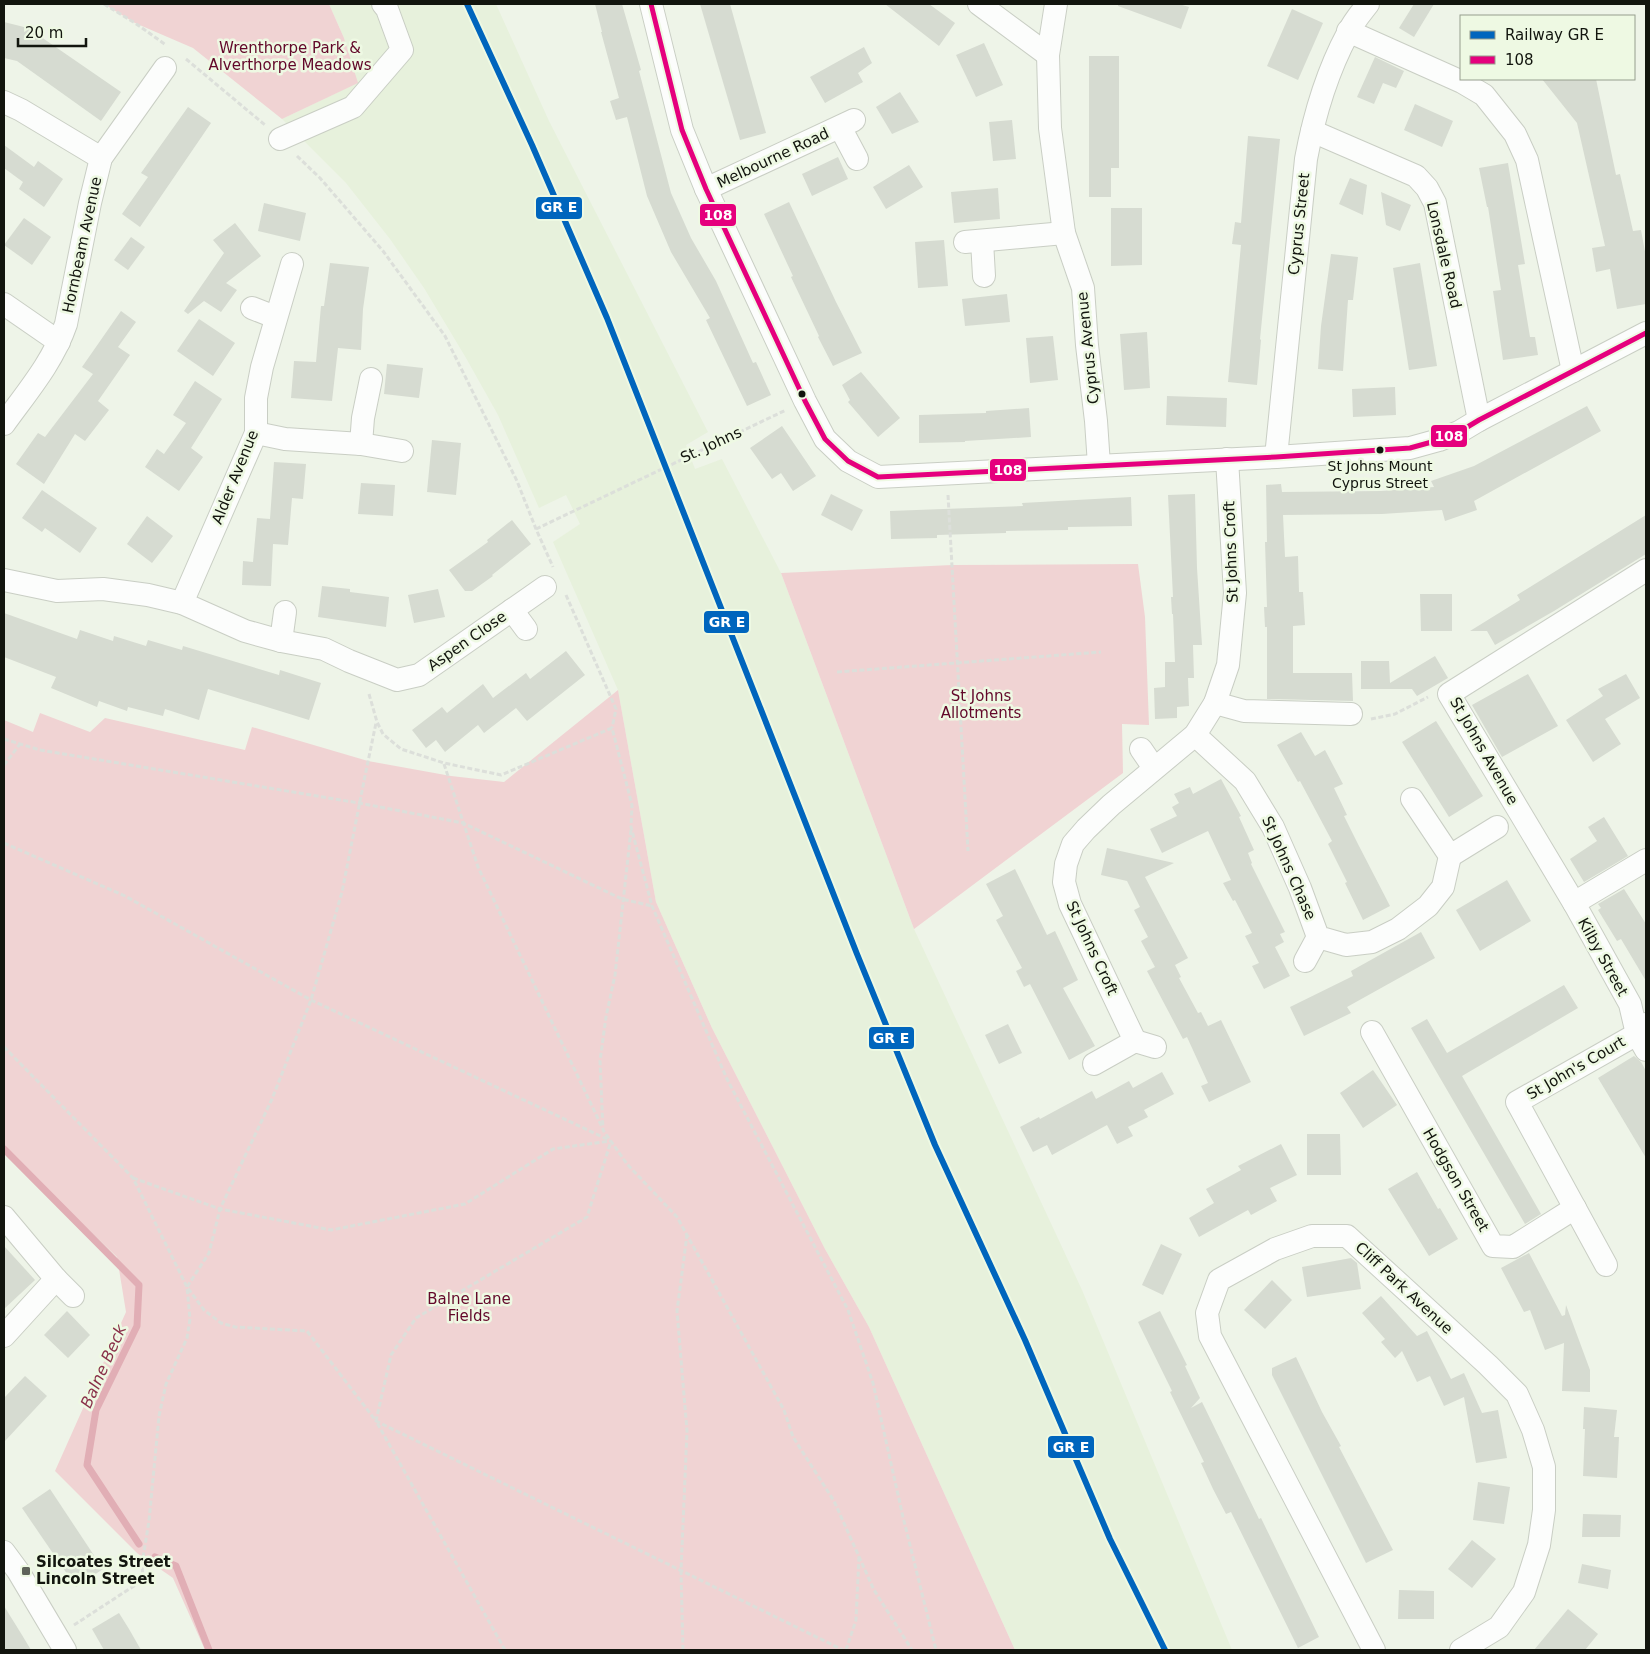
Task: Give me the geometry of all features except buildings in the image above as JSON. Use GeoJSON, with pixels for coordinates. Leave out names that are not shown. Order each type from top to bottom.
{"type":"FeatureCollection","features":[{"type":"Feature","properties":{"kind":"street"},"geometry":{"type":"LineString","coordinates":[[280,139],[353,107],[402,50],[383,4]]}},
{"type":"Feature","properties":{"kind":"street","name":"Melbourne Road"},"geometry":{"type":"LineString","coordinates":[[651,4],[682,130],[706,189],[805,401],[825,439],[848,461],[878,477],[947,474]]}},
{"type":"Feature","properties":{"kind":"street"},"geometry":{"type":"LineString","coordinates":[[979,4],[1048,54]]}},
{"type":"Feature","properties":{"kind":"street","name":"Cyprus Avenue"},"geometry":{"type":"LineString","coordinates":[[1056,4],[1048,54],[1050,128],[1064,233],[1082,288],[1099,465]]}},
{"type":"Feature","properties":{"kind":"street","name":"Cyprus Street"},"geometry":{"type":"LineString","coordinates":[[1276,456],[1306,159],[1326,79],[1348,31],[1368,4]]}},
{"type":"Feature","properties":{"kind":"street"},"geometry":{"type":"LineString","coordinates":[[1348,31],[1462,82],[1484,95],[1515,134],[1527,160],[1573,371]]}},
{"type":"Feature","properties":{"kind":"street","name":"Hornbeam Avenue"},"geometry":{"type":"LineString","coordinates":[[4,424],[51,358],[66,324],[101,158],[165,68]]}},
{"type":"Feature","properties":{"kind":"street"},"geometry":{"type":"LineString","coordinates":[[4,102],[21,110],[101,158]]}},
{"type":"Feature","properties":{"kind":"street","name":"Melbourne Road"},"geometry":{"type":"LineString","coordinates":[[706,189],[847,124],[857,159]]}},
{"type":"Feature","properties":{"kind":"street","name":"Lonsdale Road"},"geometry":{"type":"LineString","coordinates":[[1312,131],[1416,176],[1427,188],[1435,203],[1479,420]]}},
{"type":"Feature","properties":{"kind":"street"},"geometry":{"type":"LineString","coordinates":[[984,276],[973,241],[1064,233]]}},
{"type":"Feature","properties":{"kind":"street","name":"Alder Avenue"},"geometry":{"type":"LineString","coordinates":[[182,603],[256,432],[256,398],[262,367],[292,264]]}},
{"type":"Feature","properties":{"kind":"street"},"geometry":{"type":"LineString","coordinates":[[4,304],[59,342]]}},
{"type":"Feature","properties":{"kind":"street"},"geometry":{"type":"LineString","coordinates":[[252,308],[276,317]]}},
{"type":"Feature","properties":{"kind":"street"},"geometry":{"type":"LineString","coordinates":[[947,474],[1410,448],[1459,432],[1646,333]]}},
{"type":"Feature","properties":{"kind":"street"},"geometry":{"type":"LineString","coordinates":[[361,444],[363,418],[371,379]]}},
{"type":"Feature","properties":{"kind":"street"},"geometry":{"type":"LineString","coordinates":[[256,432],[286,438],[361,444],[402,451]]}},
{"type":"Feature","properties":{"kind":"street","name":"St Johns Croft"},"geometry":{"type":"LineString","coordinates":[[1094,1064],[1145,1044],[1070,904],[1064,882],[1066,864],[1073,844],[1086,828],[1111,804],[1195,735],[1215,702],[1228,665],[1235,593],[1227,459]]}},
{"type":"Feature","properties":{"kind":"street","name":"St Johns Avenue"},"geometry":{"type":"LineString","coordinates":[[1574,904],[1449,694],[1646,570]]}},
{"type":"Feature","properties":{"kind":"street","name":"Aspen Close"},"geometry":{"type":"LineString","coordinates":[[4,580],[57,591],[103,589],[148,595],[182,603],[244,630],[281,641],[324,649],[397,680],[419,675],[512,610],[555,583]]}},
{"type":"Feature","properties":{"kind":"street","name":"Aspen Close"},"geometry":{"type":"LineString","coordinates":[[512,610],[526,629]]}},
{"type":"Feature","properties":{"kind":"street"},"geometry":{"type":"LineString","coordinates":[[281,641],[285,612]]}},
{"type":"Feature","properties":{"kind":"street"},"geometry":{"type":"LineString","coordinates":[[1215,702],[1244,711],[1351,714]]}},
{"type":"Feature","properties":{"kind":"street","name":"St Johns Chase"},"geometry":{"type":"LineString","coordinates":[[1195,735],[1245,781],[1273,827],[1300,888],[1318,937],[1305,961]]}},
{"type":"Feature","properties":{"kind":"street"},"geometry":{"type":"LineString","coordinates":[[1141,749],[1154,768]]}},
{"type":"Feature","properties":{"kind":"street"},"geometry":{"type":"LineString","coordinates":[[1412,799],[1450,856],[1497,827]]}},
{"type":"Feature","properties":{"kind":"street","name":"St Johns Chase"},"geometry":{"type":"LineString","coordinates":[[1318,937],[1346,946],[1372,942],[1398,929],[1428,906],[1443,887],[1450,856]]}},
{"type":"Feature","properties":{"kind":"street","name":"Kilby Street"},"geometry":{"type":"LineString","coordinates":[[1643,1036],[1630,1004],[1574,904],[1646,860]]}},
{"type":"Feature","properties":{"kind":"street","name":"Hodgson Street"},"geometry":{"type":"LineString","coordinates":[[1372,1032],[1493,1246],[1513,1247],[1575,1208]]}},
{"type":"Feature","properties":{"kind":"street","name":"St John's Court"},"geometry":{"type":"LineString","coordinates":[[1575,1208],[1517,1102],[1643,1036]]}},
{"type":"Feature","properties":{"kind":"street"},"geometry":{"type":"LineString","coordinates":[[1575,1208],[1606,1265]]}},
{"type":"Feature","properties":{"kind":"street"},"geometry":{"type":"LineString","coordinates":[[4,1217],[56,1279],[73,1296]]}},
{"type":"Feature","properties":{"kind":"street","name":"Cliff Park Avenue"},"geometry":{"type":"LineString","coordinates":[[1374,1650],[1210,1336],[1207,1313],[1220,1280],[1275,1249],[1312,1236],[1347,1236],[1517,1394],[1533,1430],[1544,1467],[1544,1510],[1539,1546],[1524,1592],[1500,1627],[1461,1650]]}},
{"type":"Feature","properties":{"kind":"street"},"geometry":{"type":"LineString","coordinates":[[4,1336],[56,1279]]}},
{"type":"Feature","properties":{"kind":"street"},"geometry":{"type":"LineString","coordinates":[[4,1552],[11,1575],[61,1643]]}},
{"type":"Feature","properties":{"kind":"path"},"geometry":{"type":"LineString","coordinates":[[445,336],[517,481],[555,583],[616,709],[612,728],[632,804],[615,976],[606,1017],[600,1061],[603,1130]]}},
{"type":"Feature","properties":{"kind":"path","name":"St. Johns"},"geometry":{"type":"LineString","coordinates":[[536,528],[805,401]]}},
{"type":"Feature","properties":{"kind":"path"},"geometry":{"type":"LineString","coordinates":[[947,474],[968,851]]}},
{"type":"Feature","properties":{"kind":"path"},"geometry":{"type":"LineString","coordinates":[[837,672],[1101,652]]}},
{"type":"Feature","properties":{"kind":"path"},"geometry":{"type":"LineString","coordinates":[[1351,714],[1359,721],[1395,714],[1440,690],[1449,694]]}},
{"type":"Feature","properties":{"kind":"path"},"geometry":{"type":"LineString","coordinates":[[368,693],[376,722],[383,734],[401,749],[444,763],[501,775],[612,728]]}},
{"type":"Feature","properties":{"kind":"path"},"geometry":{"type":"LineString","coordinates":[[61,1643],[143,1580],[142,1564],[150,1521],[159,1416],[166,1384],[187,1338],[190,1319],[187,1288],[209,1253],[220,1210],[272,1099],[311,1000],[342,892],[376,722]]}},
{"type":"Feature","properties":{"kind":"path"},"geometry":{"type":"LineString","coordinates":[[4,739],[40,750],[359,803],[463,823],[622,899],[652,906]]}},
{"type":"Feature","properties":{"kind":"path"},"geometry":{"type":"LineString","coordinates":[[4,765],[20,744]]}},
{"type":"Feature","properties":{"kind":"path"},"geometry":{"type":"LineString","coordinates":[[444,763],[478,868],[603,1130],[627,1164],[678,1217],[784,1410],[792,1437],[834,1501],[874,1590],[912,1650]]}},
{"type":"Feature","properties":{"kind":"path"},"geometry":{"type":"LineString","coordinates":[[631,827],[652,906],[727,1079],[848,1310],[873,1383],[903,1517],[936,1650]]}},
{"type":"Feature","properties":{"kind":"path"},"geometry":{"type":"LineString","coordinates":[[4,843],[125,896],[311,1000],[611,1140]]}},
{"type":"Feature","properties":{"kind":"path"},"geometry":{"type":"LineString","coordinates":[[4,1047],[133,1178],[187,1288],[204,1310],[221,1323],[235,1327],[307,1331],[376,1421],[505,1650]]}},
{"type":"Feature","properties":{"kind":"path"},"geometry":{"type":"LineString","coordinates":[[133,1178],[220,1210],[331,1230],[465,1204],[553,1150],[611,1140]]}},
{"type":"Feature","properties":{"kind":"path"},"geometry":{"type":"LineString","coordinates":[[376,1421],[391,1355],[416,1318],[587,1217],[611,1140]]}},
{"type":"Feature","properties":{"kind":"path"},"geometry":{"type":"LineString","coordinates":[[683,1650],[681,1571],[688,1431],[677,1312],[687,1235]]}},
{"type":"Feature","properties":{"kind":"path"},"geometry":{"type":"LineString","coordinates":[[376,1421],[844,1650],[856,1620],[859,1556]]}},
{"type":"Feature","properties":{"kind":"shaded area"},"geometry":{"type":"Polygon","coordinates":[[[329,4],[496,4],[549,121],[708,432],[686,445],[695,469],[722,459],[781,573],[914,929],[1082,1290],[1232,1650],[1015,1650],[869,1327],[825,1249],[712,1028],[656,902],[618,690],[553,542],[580,524],[566,495],[539,508],[498,415],[424,288],[390,239],[346,183],[282,119],[357,83],[344,38],[329,4]]]}},
{"type":"Feature","properties":{"kind":"green space","name":"Wrenthorpe Park & Alverthorpe Meadows"},"geometry":{"type":"Polygon","coordinates":[[[104,4],[329,4],[344,38],[358,83],[282,119],[193,48],[135,23],[104,4]]]}},
{"type":"Feature","properties":{"kind":"green space","name":"St Johns Allotments"},"geometry":{"type":"Polygon","coordinates":[[[1138,564],[1145,617],[1149,725],[1122,724],[1123,773],[914,929],[781,573],[952,565],[1138,564]]]}},
{"type":"Feature","properties":{"kind":"green space","name":"Balne Lane Fields"},"geometry":{"type":"Polygon","coordinates":[[[618,690],[656,902],[712,1028],[825,1249],[869,1327],[1015,1650],[205,1650],[173,1578],[137,1553],[55,1471],[126,1312],[117,1257],[4,1148],[4,720],[33,732],[40,713],[90,732],[105,718],[245,750],[252,727],[368,761],[451,776],[504,782],[618,690]]]}},
{"type":"Feature","properties":{"kind":"waterway","name":"Balne Beck"},"geometry":{"type":"LineString","coordinates":[[4,1149],[139,1285],[137,1326],[96,1410],[87,1465],[139,1544]]}},
{"type":"Feature","properties":{"kind":"waterway","name":"Balne Beck"},"geometry":{"type":"LineString","coordinates":[[155,1557],[176,1566],[209,1650]]}},
{"type":"Feature","properties":{"kind":"transit line"},"geometry":{"type":"LineString","coordinates":[[467,4],[532,145],[607,318],[857,954],[935,1145],[1025,1340],[1110,1539],[1165,1650]]}},
{"type":"Feature","properties":{"kind":"transit line","name":"108"},"geometry":{"type":"LineString","coordinates":[[651,4],[682,130],[706,189],[805,401],[825,439],[848,461],[878,477],[1276,457],[1410,448],[1459,432],[1646,333]]}},
{"type":"Feature","properties":{"kind":"place","name":"St Johns Mount Cyprus Street"},"geometry":{"type":"Point","coordinates":[1380,450]}},
{"type":"Feature","properties":{"kind":"place","name":"Silcoates Street Lincoln Street"},"geometry":{"type":"Point","coordinates":[26,1571]}}]}
